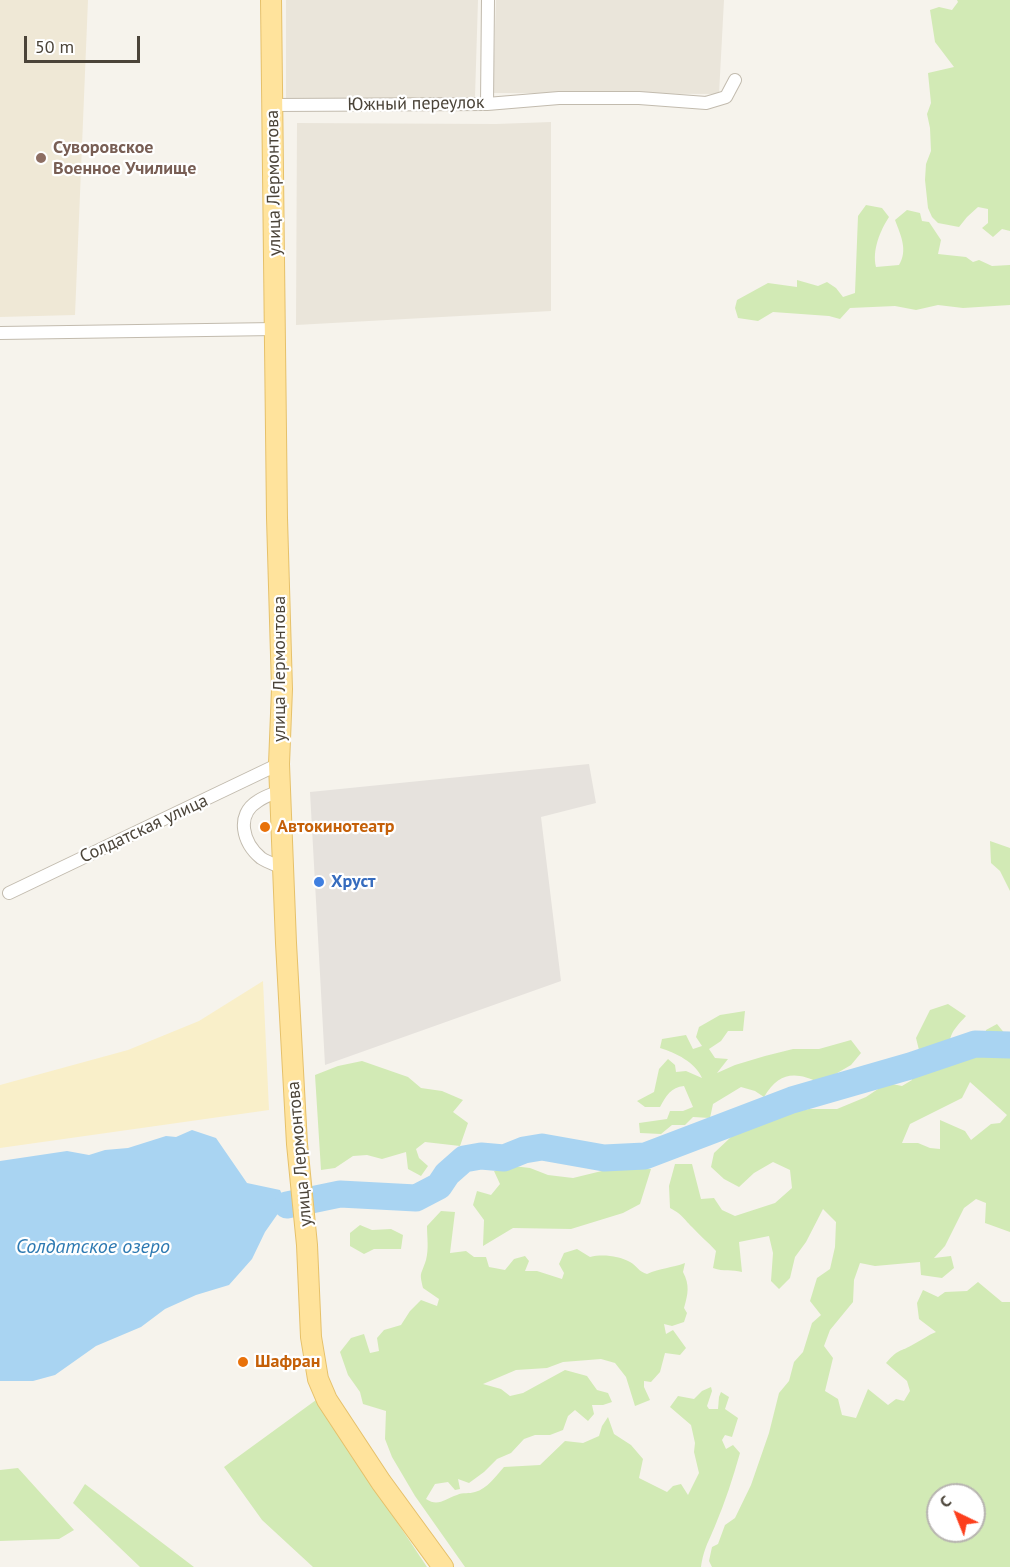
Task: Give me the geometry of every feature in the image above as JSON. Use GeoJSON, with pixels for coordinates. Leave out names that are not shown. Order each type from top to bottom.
{"type":"FeatureCollection","features":[{"type":"Feature","properties":{"kind":"main road","name":"улица Лермонтова"},"geometry":{"type":"LineString","coordinates":[[271,0],[277,518],[282,689],[279,764],[297,1144],[305,1219],[311,1337],[318,1379],[327,1400],[381,1482],[443,1567]]}},
{"type":"Feature","properties":{"kind":"street"},"geometry":{"type":"LineString","coordinates":[[488,0],[488,104]]}},
{"type":"Feature","properties":{"kind":"street","name":"Южный переулок"},"geometry":{"type":"LineString","coordinates":[[273,105],[488,104],[559,98],[639,98],[706,103],[726,97],[735,80]]}},
{"type":"Feature","properties":{"kind":"street"},"geometry":{"type":"LineString","coordinates":[[0,333],[275,329]]}},
{"type":"Feature","properties":{"kind":"street","name":"Солдатская улица"},"geometry":{"type":"LineString","coordinates":[[9,893],[279,764]]}},
{"type":"Feature","properties":{"kind":"street"},"geometry":{"type":"LineString","coordinates":[[280,791],[256,802],[246,816],[243,833],[252,849],[263,860],[283,868]]}},
{"type":"Feature","properties":{"kind":"shaded area","name":"Суворовское Военное Училище"},"geometry":{"type":"Polygon","coordinates":[[[0,0],[88,0],[75,315],[0,317],[0,0]]]}},
{"type":"Feature","properties":{"kind":"shaded area"},"geometry":{"type":"Polygon","coordinates":[[[286,0],[478,0],[475,97],[286,100],[286,0]]]}},
{"type":"Feature","properties":{"kind":"shaded area"},"geometry":{"type":"Polygon","coordinates":[[[496,0],[724,0],[719,94],[493,93],[496,0]]]}},
{"type":"Feature","properties":{"kind":"shaded area"},"geometry":{"type":"Polygon","coordinates":[[[551,122],[551,311],[296,325],[297,123],[551,122]]]}},
{"type":"Feature","properties":{"kind":"shaded area"},"geometry":{"type":"Polygon","coordinates":[[[589,764],[596,803],[541,817],[561,981],[325,1065],[310,792],[589,764]]]}},
{"type":"Feature","properties":{"kind":"green space"},"geometry":{"type":"Polygon","coordinates":[[[957,0],[1010,0],[1010,231],[1002,229],[993,237],[982,228],[988,223],[988,209],[978,207],[959,227],[938,223],[928,208],[925,180],[926,164],[931,151],[927,114],[931,103],[928,73],[954,67],[935,42],[930,10],[939,7],[952,10],[957,0]]]}},
{"type":"Feature","properties":{"kind":"green space"},"geometry":{"type":"Polygon","coordinates":[[[866,205],[882,208],[889,217],[878,241],[875,254],[876,267],[899,265],[903,248],[895,220],[907,210],[920,213],[922,221],[929,222],[941,240],[938,254],[966,257],[973,262],[979,260],[992,266],[1010,265],[1010,305],[963,308],[938,305],[916,310],[895,306],[850,308],[840,319],[829,316],[773,312],[758,321],[738,318],[735,308],[737,300],[768,283],[797,287],[797,280],[818,286],[827,282],[843,297],[855,293],[858,216],[866,205]]]}},
{"type":"Feature","properties":{"kind":"green space"},"geometry":{"type":"Polygon","coordinates":[[[990,841],[1010,848],[1010,891],[1000,871],[991,863],[990,841]]]}},
{"type":"Feature","properties":{"kind":"green space"},"geometry":{"type":"Polygon","coordinates":[[[948,1004],[966,1016],[951,1035],[951,1059],[984,1047],[986,1030],[997,1024],[1010,1040],[1010,1232],[985,1223],[986,1203],[976,1199],[964,1208],[945,1246],[934,1258],[951,1256],[954,1268],[942,1278],[921,1275],[920,1262],[875,1266],[860,1263],[854,1280],[853,1302],[830,1330],[824,1346],[833,1358],[825,1391],[838,1399],[842,1415],[856,1418],[868,1389],[888,1405],[896,1399],[904,1401],[910,1391],[907,1381],[886,1363],[897,1353],[936,1332],[919,1319],[917,1303],[923,1290],[938,1297],[945,1292],[967,1291],[978,1282],[1002,1302],[1010,1302],[1010,1567],[712,1567],[709,1561],[712,1547],[718,1544],[725,1525],[735,1518],[751,1485],[769,1433],[779,1393],[789,1381],[794,1362],[803,1352],[812,1323],[821,1315],[810,1301],[817,1278],[830,1269],[835,1247],[836,1222],[823,1209],[806,1242],[795,1257],[790,1278],[779,1289],[771,1281],[773,1253],[769,1236],[739,1242],[742,1272],[713,1268],[716,1251],[682,1216],[670,1208],[669,1186],[675,1164],[692,1164],[701,1199],[714,1198],[722,1210],[735,1216],[775,1203],[792,1188],[790,1170],[773,1162],[754,1173],[739,1187],[724,1179],[711,1167],[714,1153],[731,1137],[779,1115],[809,1109],[837,1109],[866,1097],[887,1083],[902,1086],[912,1080],[905,1055],[919,1050],[916,1038],[930,1010],[948,1004]],[[970,1082],[962,1098],[910,1124],[902,1143],[918,1143],[940,1149],[940,1120],[965,1131],[971,1140],[991,1124],[1000,1123],[1007,1115],[970,1082]]]}},
{"type":"Feature","properties":{"kind":"green space"},"geometry":{"type":"Polygon","coordinates":[[[745,1011],[743,1031],[728,1031],[721,1041],[709,1049],[715,1058],[728,1059],[717,1073],[735,1065],[793,1049],[819,1049],[851,1040],[861,1053],[851,1065],[820,1083],[803,1077],[788,1076],[776,1083],[764,1097],[755,1091],[741,1087],[713,1104],[710,1118],[693,1117],[685,1125],[672,1125],[661,1134],[640,1133],[639,1123],[667,1119],[670,1111],[683,1111],[693,1107],[684,1086],[672,1090],[660,1107],[645,1107],[637,1101],[654,1092],[659,1069],[668,1059],[675,1065],[676,1072],[686,1071],[702,1078],[695,1067],[684,1059],[660,1048],[662,1039],[686,1035],[693,1049],[702,1046],[696,1037],[699,1027],[720,1015],[745,1011]]]}},
{"type":"Feature","properties":{"kind":"green space"},"geometry":{"type":"Polygon","coordinates":[[[362,1061],[408,1077],[421,1088],[442,1091],[463,1100],[453,1112],[468,1123],[460,1146],[425,1142],[416,1149],[419,1158],[428,1166],[421,1176],[408,1169],[406,1152],[382,1159],[367,1155],[353,1156],[335,1168],[321,1170],[315,1075],[338,1066],[362,1061]]]}},
{"type":"Feature","properties":{"kind":"green space"},"geometry":{"type":"Polygon","coordinates":[[[513,1166],[530,1168],[548,1175],[573,1178],[614,1168],[651,1169],[640,1204],[623,1213],[571,1229],[513,1228],[483,1246],[484,1220],[473,1205],[477,1191],[491,1195],[500,1184],[494,1171],[513,1166]]]}},
{"type":"Feature","properties":{"kind":"green space"},"geometry":{"type":"Polygon","coordinates":[[[441,1211],[455,1212],[450,1253],[466,1251],[474,1257],[486,1257],[489,1267],[505,1270],[514,1259],[525,1256],[529,1261],[525,1271],[537,1271],[562,1279],[564,1273],[559,1264],[564,1253],[577,1249],[590,1257],[605,1256],[626,1260],[647,1274],[685,1263],[683,1272],[688,1290],[684,1308],[687,1313],[684,1322],[672,1326],[664,1324],[666,1334],[673,1330],[686,1348],[680,1355],[665,1353],[660,1372],[651,1382],[644,1381],[644,1387],[650,1400],[635,1406],[626,1377],[615,1363],[601,1359],[563,1362],[547,1368],[516,1370],[483,1384],[501,1389],[510,1396],[523,1393],[565,1370],[587,1376],[597,1390],[608,1393],[612,1402],[592,1405],[594,1414],[588,1421],[575,1410],[568,1416],[563,1430],[550,1435],[535,1435],[524,1439],[511,1453],[497,1459],[469,1483],[458,1479],[460,1489],[455,1490],[448,1482],[435,1484],[426,1499],[438,1502],[459,1494],[473,1493],[491,1482],[504,1467],[540,1465],[565,1441],[583,1443],[599,1436],[608,1417],[614,1434],[631,1445],[643,1459],[639,1478],[667,1492],[673,1486],[681,1484],[688,1495],[699,1473],[694,1452],[695,1443],[691,1425],[670,1407],[678,1396],[694,1399],[702,1391],[711,1387],[712,1391],[707,1406],[709,1409],[718,1409],[721,1392],[729,1397],[725,1409],[738,1418],[732,1437],[725,1435],[722,1440],[726,1449],[733,1445],[740,1453],[701,1567],[465,1567],[415,1496],[392,1457],[385,1439],[386,1411],[363,1404],[360,1392],[348,1375],[340,1352],[351,1338],[364,1334],[370,1353],[379,1351],[377,1338],[384,1330],[401,1325],[421,1300],[437,1306],[439,1299],[423,1288],[421,1276],[427,1256],[427,1226],[441,1211]]]}},
{"type":"Feature","properties":{"kind":"green space"},"geometry":{"type":"Polygon","coordinates":[[[360,1225],[372,1230],[391,1229],[403,1235],[401,1249],[374,1249],[364,1254],[350,1246],[350,1233],[360,1225]]]}},
{"type":"Feature","properties":{"kind":"green space"},"geometry":{"type":"Polygon","coordinates":[[[316,1400],[427,1567],[313,1567],[262,1520],[224,1467],[316,1400]]]}},
{"type":"Feature","properties":{"kind":"green space"},"geometry":{"type":"Polygon","coordinates":[[[18,1468],[74,1530],[59,1539],[0,1541],[0,1470],[18,1468]]]}},
{"type":"Feature","properties":{"kind":"green space"},"geometry":{"type":"Polygon","coordinates":[[[85,1484],[194,1567],[140,1567],[73,1503],[85,1484]]]}},
{"type":"Feature","properties":{"kind":"sand"},"geometry":{"type":"Polygon","coordinates":[[[263,981],[269,1110],[0,1148],[0,1085],[128,1050],[199,1021],[263,981]]]}},
{"type":"Feature","properties":{"kind":"water","name":"Солдатское озеро"},"geometry":{"type":"Polygon","coordinates":[[[192,1130],[216,1138],[247,1183],[280,1190],[287,1205],[265,1232],[252,1259],[229,1285],[196,1295],[165,1309],[141,1327],[96,1346],[55,1375],[33,1381],[0,1381],[0,1161],[67,1151],[89,1155],[105,1150],[128,1148],[166,1136],[176,1137],[192,1130]]]}},
{"type":"Feature","properties":{"kind":"waterway"},"geometry":{"type":"LineString","coordinates":[[287,1205],[340,1194],[416,1198],[439,1186],[447,1174],[464,1159],[481,1156],[504,1158],[524,1150],[542,1147],[604,1158],[645,1156],[792,1100],[910,1066],[975,1044],[1010,1045]]}},
{"type":"Feature","properties":{"kind":"place","name":"Суворовское Военное Училище"},"geometry":{"type":"Point","coordinates":[41,158]}},
{"type":"Feature","properties":{"kind":"place","name":"Автокинотеатр"},"geometry":{"type":"Point","coordinates":[265,827]}},
{"type":"Feature","properties":{"kind":"place","name":"Хруст"},"geometry":{"type":"Point","coordinates":[319,882]}},
{"type":"Feature","properties":{"kind":"place","name":"Шафран"},"geometry":{"type":"Point","coordinates":[243,1362]}}]}
